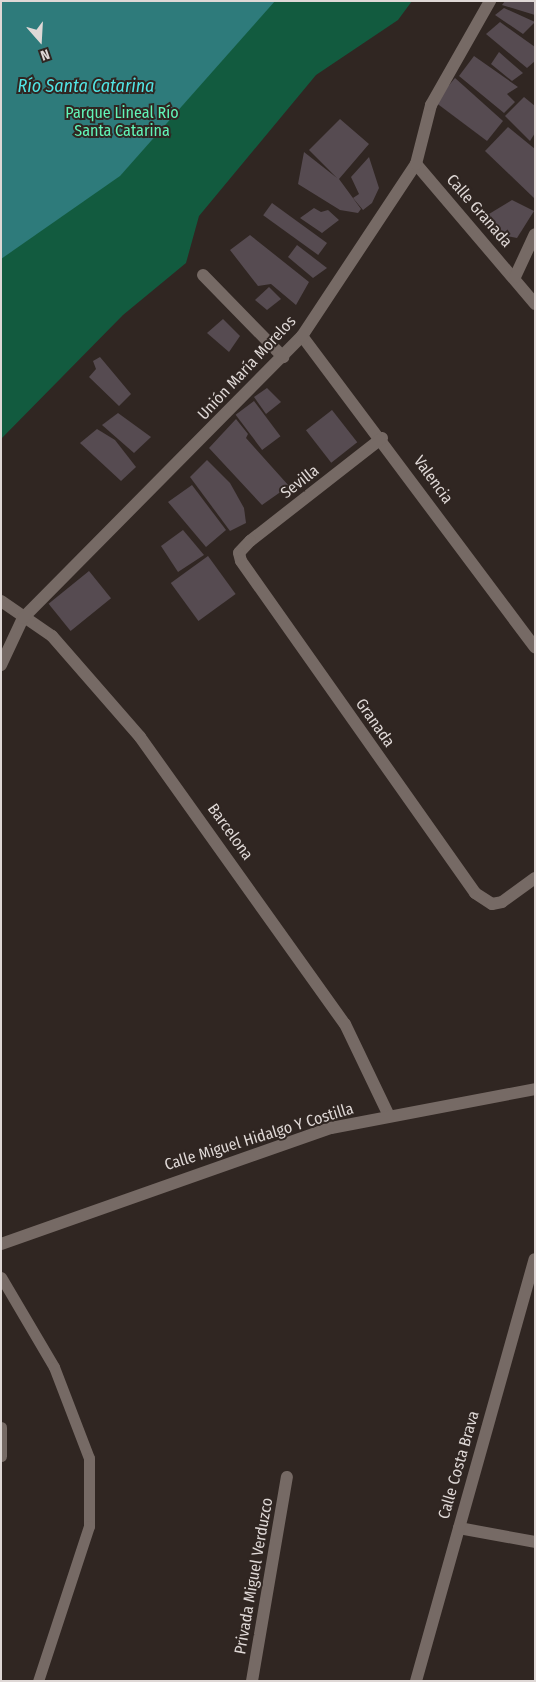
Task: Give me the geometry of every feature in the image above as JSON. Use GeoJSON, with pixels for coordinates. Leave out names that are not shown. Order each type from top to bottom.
{"type":"FeatureCollection","features":[{"type":"Feature","properties":{"kind":"street","name":"Unión María Morelos"},"geometry":{"type":"LineString","coordinates":[[1,665],[23,618],[302,336],[416,164],[431,106],[490,1]]}},
{"type":"Feature","properties":{"kind":"street","name":"Calle Granada"},"geometry":{"type":"LineString","coordinates":[[416,164],[515,277],[535,304]]}},
{"type":"Feature","properties":{"kind":"street"},"geometry":{"type":"LineString","coordinates":[[515,277],[535,234]]}},
{"type":"Feature","properties":{"kind":"street"},"geometry":{"type":"LineString","coordinates":[[203,275],[283,357]]}},
{"type":"Feature","properties":{"kind":"street","name":"Valencia"},"geometry":{"type":"LineString","coordinates":[[302,336],[382,438],[535,647]]}},
{"type":"Feature","properties":{"kind":"street","name":"Sevilla"},"geometry":{"type":"LineString","coordinates":[[239,553],[382,438]]}},
{"type":"Feature","properties":{"kind":"street","name":"Granada"},"geometry":{"type":"LineString","coordinates":[[239,553],[245,569],[475,893],[492,904],[502,902],[535,878]]}},
{"type":"Feature","properties":{"kind":"street","name":"Barcelona"},"geometry":{"type":"LineString","coordinates":[[1,601],[23,618],[52,636],[140,737],[214,836],[345,1024],[390,1116]]}},
{"type":"Feature","properties":{"kind":"street","name":"Calle Miguel Hidalgo Y Costilla"},"geometry":{"type":"LineString","coordinates":[[1,1244],[240,1157],[332,1128],[535,1089]]}},
{"type":"Feature","properties":{"kind":"street","name":"Calle Costa Brava"},"geometry":{"type":"LineString","coordinates":[[416,1681],[532,1278],[535,1259]]}},
{"type":"Feature","properties":{"kind":"street","name":"Privada Miguel Verduzco"},"geometry":{"type":"LineString","coordinates":[[252,1681],[287,1477]]}},
{"type":"Feature","properties":{"kind":"street"},"geometry":{"type":"LineString","coordinates":[[459,1528],[535,1542]]}},
{"type":"Feature","properties":{"kind":"lane"},"geometry":{"type":"LineString","coordinates":[[1,1277],[54,1367],[89,1458],[89,1526],[38,1681]]}},
{"type":"Feature","properties":{"kind":"lane"},"geometry":{"type":"LineString","coordinates":[[1,1427],[1,1456]]}},
{"type":"Feature","properties":{"kind":"green space","name":"Parque Lineal Río Santa Catarina"},"geometry":{"type":"Polygon","coordinates":[[[1,1],[412,1],[398,20],[316,75],[199,216],[186,263],[123,315],[1,439],[1,1]]]}},
{"type":"Feature","properties":{"kind":"water","name":"Río Santa Catarina"},"geometry":{"type":"Polygon","coordinates":[[[1,1],[275,1],[120,176],[1,259],[1,1]]]}},
{"type":"Feature","properties":{"kind":"building"},"geometry":{"type":"Polygon","coordinates":[[[505,1],[535,1],[535,15],[502,5],[505,1]]]}},
{"type":"Feature","properties":{"kind":"building"},"geometry":{"type":"Polygon","coordinates":[[[504,8],[535,22],[523,34],[495,15],[504,8]]]}},
{"type":"Feature","properties":{"kind":"building"},"geometry":{"type":"Polygon","coordinates":[[[500,22],[535,47],[535,61],[527,68],[486,34],[500,22]]]}},
{"type":"Feature","properties":{"kind":"building"},"geometry":{"type":"Polygon","coordinates":[[[499,52],[523,73],[512,81],[491,64],[499,52]]]}},
{"type":"Feature","properties":{"kind":"building"},"geometry":{"type":"Polygon","coordinates":[[[474,56],[518,87],[507,94],[515,102],[504,113],[459,76],[474,56]]]}},
{"type":"Feature","properties":{"kind":"building"},"geometry":{"type":"Polygon","coordinates":[[[455,78],[503,121],[487,141],[435,102],[455,78]]]}},
{"type":"Feature","properties":{"kind":"building"},"geometry":{"type":"Polygon","coordinates":[[[524,97],[535,106],[535,133],[530,141],[505,116],[524,97]]]}},
{"type":"Feature","properties":{"kind":"building"},"geometry":{"type":"Polygon","coordinates":[[[340,119],[369,144],[339,179],[361,209],[358,213],[340,210],[298,184],[304,152],[337,178],[309,150],[340,119]]]}},
{"type":"Feature","properties":{"kind":"building"},"geometry":{"type":"Polygon","coordinates":[[[508,127],[535,149],[534,198],[485,151],[508,127]]]}},
{"type":"Feature","properties":{"kind":"building"},"geometry":{"type":"Polygon","coordinates":[[[369,157],[379,188],[372,203],[363,210],[353,198],[359,194],[351,177],[369,157]]]}},
{"type":"Feature","properties":{"kind":"building"},"geometry":{"type":"Polygon","coordinates":[[[512,200],[534,211],[517,238],[495,234],[489,214],[512,200]]]}},
{"type":"Feature","properties":{"kind":"building"},"geometry":{"type":"Polygon","coordinates":[[[272,203],[327,243],[318,255],[263,215],[272,203]]]}},
{"type":"Feature","properties":{"kind":"building"},"geometry":{"type":"Polygon","coordinates":[[[314,208],[321,212],[328,210],[339,220],[322,233],[300,218],[314,208]]]}},
{"type":"Feature","properties":{"kind":"building"},"geometry":{"type":"Polygon","coordinates":[[[250,235],[309,282],[296,305],[271,284],[258,286],[230,250],[250,235]]]}},
{"type":"Feature","properties":{"kind":"building"},"geometry":{"type":"Polygon","coordinates":[[[297,245],[327,268],[313,278],[288,257],[297,245]]]}},
{"type":"Feature","properties":{"kind":"building"},"geometry":{"type":"Polygon","coordinates":[[[269,287],[281,299],[267,310],[255,300],[269,287]]]}},
{"type":"Feature","properties":{"kind":"building"},"geometry":{"type":"Polygon","coordinates":[[[223,319],[240,336],[229,352],[207,333],[223,319]]]}},
{"type":"Feature","properties":{"kind":"building"},"geometry":{"type":"Polygon","coordinates":[[[100,357],[131,394],[119,406],[89,377],[96,369],[93,361],[100,357]]]}},
{"type":"Feature","properties":{"kind":"building"},"geometry":{"type":"Polygon","coordinates":[[[267,388],[281,402],[266,414],[254,397],[267,388]]]}},
{"type":"Feature","properties":{"kind":"building"},"geometry":{"type":"Polygon","coordinates":[[[254,401],[280,436],[262,450],[236,415],[254,401]]]}},
{"type":"Feature","properties":{"kind":"building"},"geometry":{"type":"Polygon","coordinates":[[[332,410],[357,442],[331,463],[306,430],[332,410]]]}},
{"type":"Feature","properties":{"kind":"building"},"geometry":{"type":"Polygon","coordinates":[[[118,413],[151,437],[134,453],[102,425],[118,413]]]}},
{"type":"Feature","properties":{"kind":"building"},"geometry":{"type":"Polygon","coordinates":[[[236,419],[248,434],[246,438],[289,486],[262,505],[209,448],[236,419]]]}},
{"type":"Feature","properties":{"kind":"building"},"geometry":{"type":"Polygon","coordinates":[[[97,429],[115,440],[136,467],[121,481],[80,443],[97,429]]]}},
{"type":"Feature","properties":{"kind":"building"},"geometry":{"type":"Polygon","coordinates":[[[207,460],[230,483],[244,508],[246,523],[230,531],[190,477],[207,460]]]}},
{"type":"Feature","properties":{"kind":"building"},"geometry":{"type":"Polygon","coordinates":[[[192,485],[226,530],[206,547],[168,502],[192,485]]]}},
{"type":"Feature","properties":{"kind":"building"},"geometry":{"type":"Polygon","coordinates":[[[183,530],[204,555],[178,572],[161,546],[183,530]]]}},
{"type":"Feature","properties":{"kind":"building"},"geometry":{"type":"Polygon","coordinates":[[[208,556],[236,594],[198,621],[171,583],[208,556]]]}},
{"type":"Feature","properties":{"kind":"building"},"geometry":{"type":"Polygon","coordinates":[[[89,571],[111,598],[71,631],[49,604],[89,571]]]}}]}
